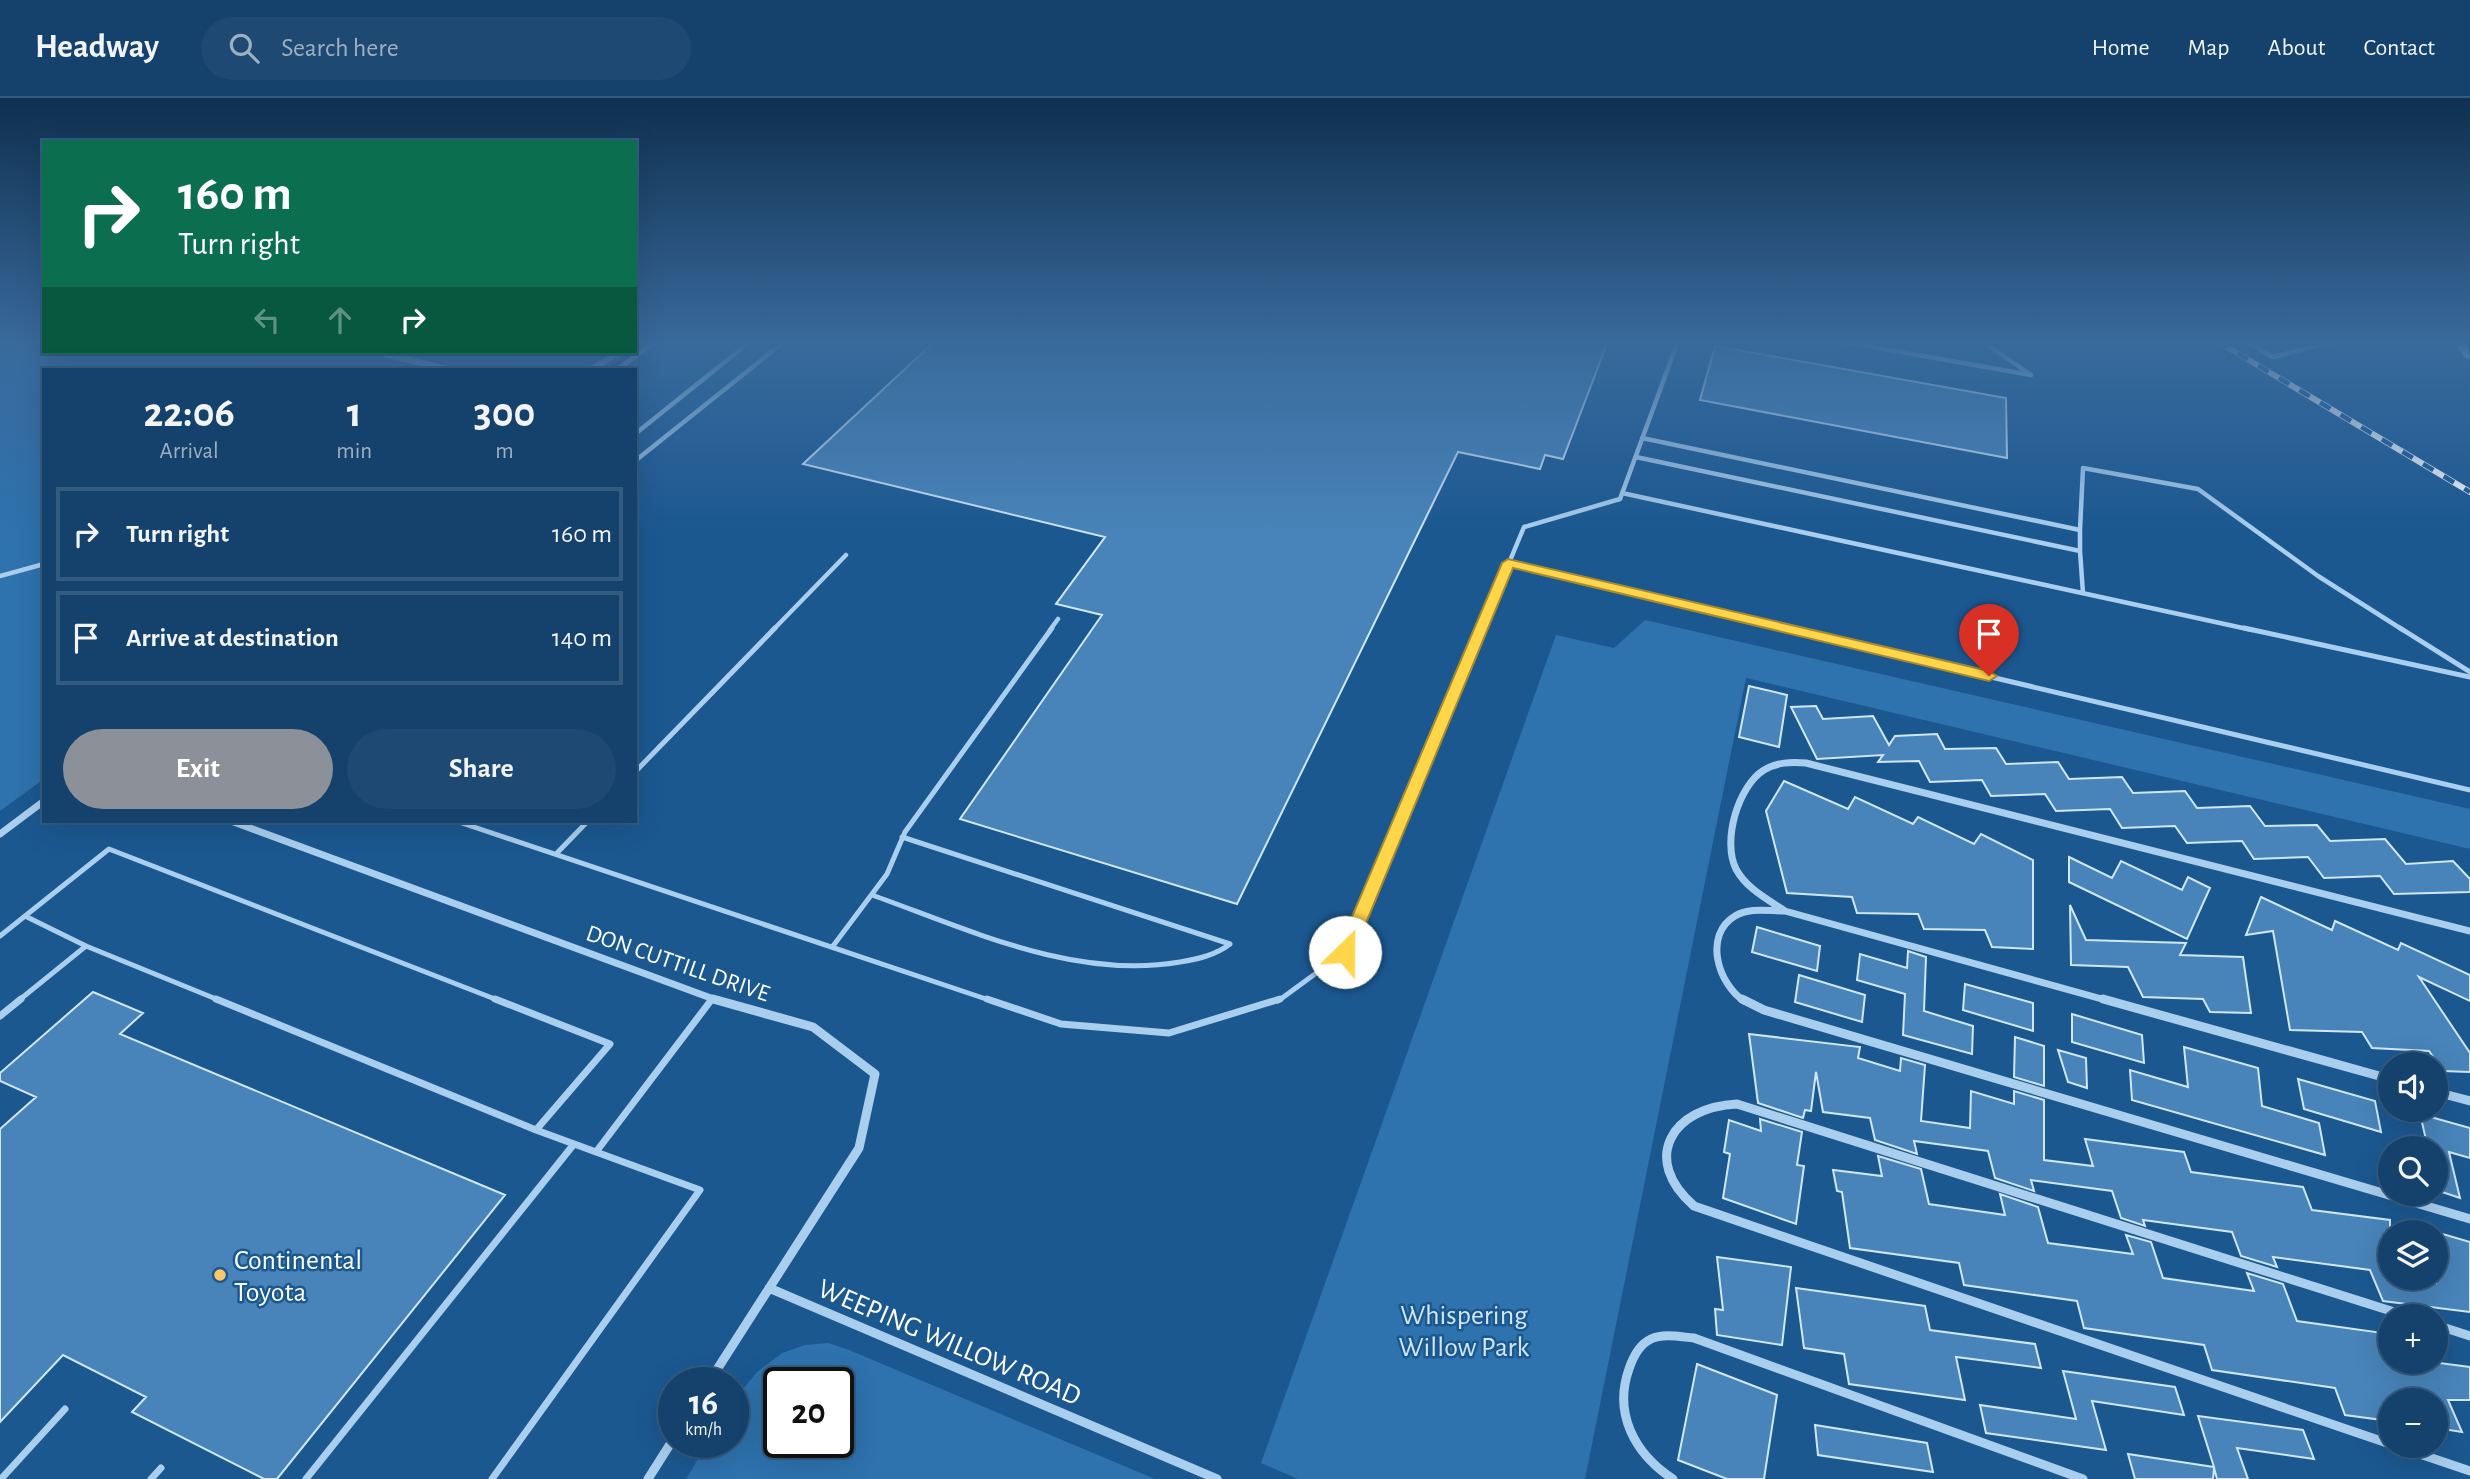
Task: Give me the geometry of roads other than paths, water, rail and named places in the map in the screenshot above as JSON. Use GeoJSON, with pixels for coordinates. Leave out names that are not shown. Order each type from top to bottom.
{"type":"FeatureCollection","features":[{"type":"Feature","properties":{"kind":"street"},"geometry":{"type":"LineString","coordinates":[[1785,911],[1743,880],[1734,866],[1731,850],[1735,822],[1749,782],[1765,769],[1786,761],[1806,763],[2470,931]]}},
{"type":"Feature","properties":{"kind":"street"},"geometry":{"type":"LineString","coordinates":[[0,834],[42,802]]}},
{"type":"Feature","properties":{"kind":"street","name":"DON CUTTILL DRIVE"},"geometry":{"type":"LineString","coordinates":[[236,823],[712,999],[813,1027],[874,1074],[859,1148],[769,1288]]}},
{"type":"Feature","properties":{"kind":"street"},"geometry":{"type":"LineString","coordinates":[[2378,1076],[1785,911],[1756,911],[1737,915],[1724,925],[1718,941],[1717,957],[1734,993],[1764,1010],[2470,1219]]}},
{"type":"Feature","properties":{"kind":"street"},"geometry":{"type":"LineString","coordinates":[[2448,1095],[2470,1101]]}},
{"type":"Feature","properties":{"kind":"street"},"geometry":{"type":"LineString","coordinates":[[2378,1307],[1737,1104],[1720,1102],[1688,1114],[1675,1130],[1666,1148],[1664,1165],[1671,1184],[1680,1197],[1693,1206],[2378,1440]]}},
{"type":"Feature","properties":{"kind":"street"},"geometry":{"type":"LineString","coordinates":[[719,1367],[769,1288]]}},
{"type":"Feature","properties":{"kind":"street","name":"WEEPING WILLOW ROAD"},"geometry":{"type":"LineString","coordinates":[[769,1288],[1217,1479]]}},
{"type":"Feature","properties":{"kind":"street"},"geometry":{"type":"LineString","coordinates":[[2448,1329],[2470,1336]]}},
{"type":"Feature","properties":{"kind":"street"},"geometry":{"type":"LineString","coordinates":[[1673,1479],[1656,1469],[1641,1454],[1632,1439],[1624,1410],[1626,1379],[1636,1354],[1650,1339],[1673,1336],[1694,1338],[2083,1479]]}},
{"type":"Feature","properties":{"kind":"street"},"geometry":{"type":"LineString","coordinates":[[648,1479],[661,1458]]}},
{"type":"Feature","properties":{"kind":"street"},"geometry":{"type":"LineString","coordinates":[[2432,1458],[2470,1471]]}},
{"type":"Feature","properties":{"kind":"lane"},"geometry":{"type":"LineString","coordinates":[[637,432],[671,405]]}},
{"type":"Feature","properties":{"kind":"lane"},"geometry":{"type":"LineString","coordinates":[[637,459],[704,405]]}},
{"type":"Feature","properties":{"kind":"lane"},"geometry":{"type":"LineString","coordinates":[[462,823],[1061,1024],[1169,1033],[1275,1003],[1345,952],[1524,527],[1620,499],[1654,405]]}},
{"type":"Feature","properties":{"kind":"lane"},"geometry":{"type":"LineString","coordinates":[[1642,438],[2080,530]]}},
{"type":"Feature","properties":{"kind":"lane"},"geometry":{"type":"LineString","coordinates":[[637,455],[641,456]]}},
{"type":"Feature","properties":{"kind":"lane"},"geometry":{"type":"LineString","coordinates":[[1636,457],[2080,551]]}},
{"type":"Feature","properties":{"kind":"lane"},"geometry":{"type":"LineString","coordinates":[[2083,593],[2080,530],[2083,468],[2198,489],[2318,576],[2470,672]]}},
{"type":"Feature","properties":{"kind":"lane"},"geometry":{"type":"LineString","coordinates":[[1622,493],[2470,677]]}},
{"type":"Feature","properties":{"kind":"lane"},"geometry":{"type":"LineString","coordinates":[[637,770],[846,555]]}},
{"type":"Feature","properties":{"kind":"lane"},"geometry":{"type":"LineString","coordinates":[[1508,563],[2470,790]]}},
{"type":"Feature","properties":{"kind":"lane"},"geometry":{"type":"LineString","coordinates":[[0,576],[42,565]]}},
{"type":"Feature","properties":{"kind":"lane"},"geometry":{"type":"LineString","coordinates":[[833,946],[887,874],[902,837],[1058,619]]}},
{"type":"Feature","properties":{"kind":"lane"},"geometry":{"type":"LineString","coordinates":[[556,854],[586,823]]}},
{"type":"Feature","properties":{"kind":"lane"},"geometry":{"type":"LineString","coordinates":[[872,895],[1063,959],[1101,965],[1126,968],[1176,964],[1222,951],[1230,944],[902,837]]}},
{"type":"Feature","properties":{"kind":"lane"},"geometry":{"type":"LineString","coordinates":[[0,936],[109,849],[610,1044],[536,1130]]}},
{"type":"Feature","properties":{"kind":"lane"},"geometry":{"type":"LineString","coordinates":[[25,916],[86,946],[536,1130],[700,1190],[492,1479]]}},
{"type":"Feature","properties":{"kind":"lane"},"geometry":{"type":"LineString","coordinates":[[0,1016],[86,946]]}},
{"type":"Feature","properties":{"kind":"lane"},"geometry":{"type":"LineString","coordinates":[[596,1152],[712,999]]}},
{"type":"Feature","properties":{"kind":"lane"},"geometry":{"type":"LineString","coordinates":[[306,1479],[574,1144]]}},
{"type":"Feature","properties":{"kind":"lane"},"geometry":{"type":"LineString","coordinates":[[1,1479],[65,1409]]}},
{"type":"Feature","properties":{"kind":"lane"},"geometry":{"type":"LineString","coordinates":[[151,1479],[161,1468]]}},
{"type":"Feature","properties":{"kind":"railway"},"geometry":{"type":"LineString","coordinates":[[2325,405],[2470,492]]}},
{"type":"Feature","properties":{"kind":"place","name":"Continental Toyota"},"geometry":{"type":"Point","coordinates":[220,1275]}},
{"type":"Feature","properties":{"kind":"park label","name":"Whispering Willow Park"},"geometry":{"type":"Point","coordinates":[1464,1330]}}]}
